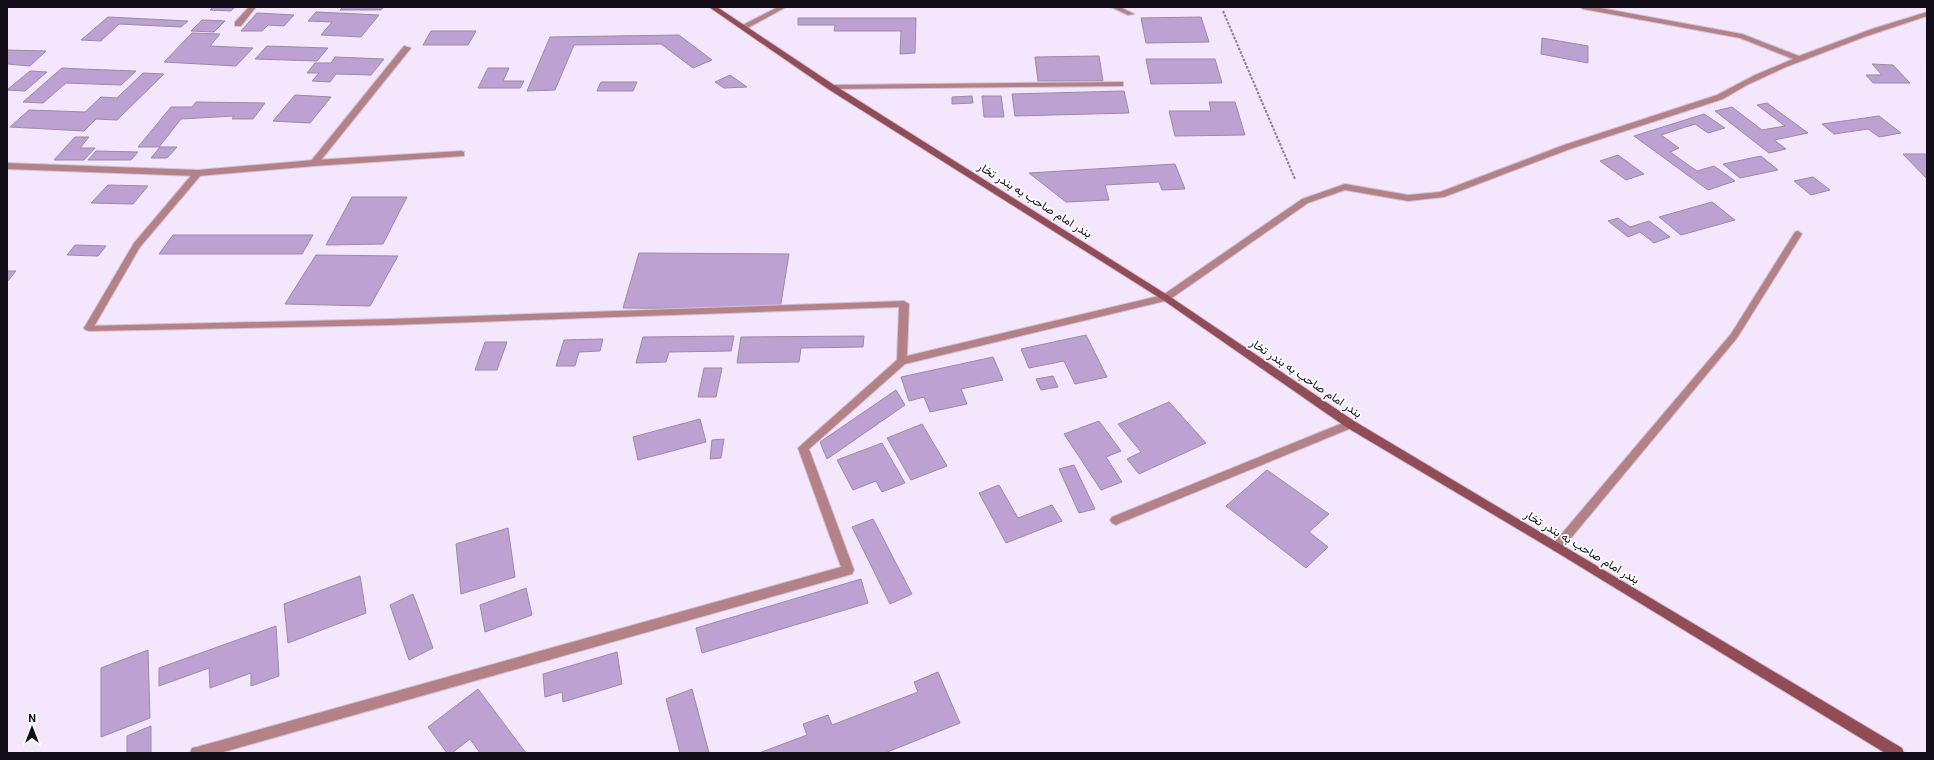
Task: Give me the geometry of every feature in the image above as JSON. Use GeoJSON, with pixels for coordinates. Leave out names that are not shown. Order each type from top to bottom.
{"type":"FeatureCollection","features":[{"type":"Feature","properties":{"kind":"main road","name":"بندر امام صاحب به بندر تخار"},"geometry":{"type":"LineString","coordinates":[[712,7],[831,87],[1166,298],[1350,424],[1557,547],[1897,753]]}},
{"type":"Feature","properties":{"kind":"street"},"geometry":{"type":"LineString","coordinates":[[238,24],[253,7]]}},
{"type":"Feature","properties":{"kind":"street"},"geometry":{"type":"LineString","coordinates":[[743,28],[783,7]]}},
{"type":"Feature","properties":{"kind":"street"},"geometry":{"type":"LineString","coordinates":[[1114,7],[1130,14]]}},
{"type":"Feature","properties":{"kind":"street"},"geometry":{"type":"LineString","coordinates":[[1584,7],[1742,36],[1799,59]]}},
{"type":"Feature","properties":{"kind":"street"},"geometry":{"type":"LineString","coordinates":[[205,752],[848,570],[803,448],[902,360],[1166,298],[1304,201],[1345,188],[1408,198],[1441,195],[1568,147],[1720,97],[1738,86],[1799,59],[1890,24],[1927,14]]}},
{"type":"Feature","properties":{"kind":"street"},"geometry":{"type":"LineString","coordinates":[[314,163],[407,48]]}},
{"type":"Feature","properties":{"kind":"street"},"geometry":{"type":"LineString","coordinates":[[831,87],[1120,84]]}},
{"type":"Feature","properties":{"kind":"street"},"geometry":{"type":"LineString","coordinates":[[7,166],[198,172],[461,154]]}},
{"type":"Feature","properties":{"kind":"street"},"geometry":{"type":"LineString","coordinates":[[198,172],[137,245],[89,328],[390,322],[904,304],[902,360]]}},
{"type":"Feature","properties":{"kind":"street"},"geometry":{"type":"LineString","coordinates":[[1557,547],[1734,336],[1798,234]]}},
{"type":"Feature","properties":{"kind":"street"},"geometry":{"type":"LineString","coordinates":[[1116,520],[1350,424]]}},
{"type":"Feature","properties":{"kind":"path"},"geometry":{"type":"LineString","coordinates":[[1223,11],[1304,201]]}},
{"type":"Feature","properties":{"kind":"building"},"geometry":{"type":"Polygon","coordinates":[[[213,7],[235,7],[231,11],[210,10],[213,7]]]}},
{"type":"Feature","properties":{"kind":"building"},"geometry":{"type":"Polygon","coordinates":[[[343,7],[384,7],[381,10],[340,10],[343,7]]]}},
{"type":"Feature","properties":{"kind":"building"},"geometry":{"type":"Polygon","coordinates":[[[316,12],[379,15],[361,37],[321,35],[332,22],[308,21],[316,12]]]}},
{"type":"Feature","properties":{"kind":"building"},"geometry":{"type":"Polygon","coordinates":[[[257,13],[294,15],[284,26],[268,25],[262,31],[241,31],[257,13]]]}},
{"type":"Feature","properties":{"kind":"building"},"geometry":{"type":"Polygon","coordinates":[[[108,17],[188,21],[181,27],[119,24],[101,41],[81,40],[108,17]]]}},
{"type":"Feature","properties":{"kind":"building"},"geometry":{"type":"Polygon","coordinates":[[[1201,17],[1209,42],[1146,43],[1141,18],[1201,17]]]}},
{"type":"Feature","properties":{"kind":"building"},"geometry":{"type":"Polygon","coordinates":[[[798,18],[916,18],[915,53],[900,54],[901,31],[834,31],[835,25],[798,25],[798,18]]]}},
{"type":"Feature","properties":{"kind":"building"},"geometry":{"type":"Polygon","coordinates":[[[202,20],[225,21],[214,32],[191,31],[202,20]]]}},
{"type":"Feature","properties":{"kind":"building"},"geometry":{"type":"Polygon","coordinates":[[[431,31],[476,31],[468,45],[423,45],[431,31]]]}},
{"type":"Feature","properties":{"kind":"building"},"geometry":{"type":"Polygon","coordinates":[[[192,33],[220,34],[210,46],[253,48],[236,66],[164,62],[192,33]]]}},
{"type":"Feature","properties":{"kind":"building"},"geometry":{"type":"Polygon","coordinates":[[[679,35],[712,60],[693,68],[661,44],[574,45],[555,90],[527,91],[550,37],[679,35]]]}},
{"type":"Feature","properties":{"kind":"building"},"geometry":{"type":"Polygon","coordinates":[[[1542,38],[1588,46],[1588,63],[1541,54],[1542,38]]]}},
{"type":"Feature","properties":{"kind":"building"},"geometry":{"type":"Polygon","coordinates":[[[267,46],[328,48],[317,61],[255,59],[267,46]]]}},
{"type":"Feature","properties":{"kind":"building"},"geometry":{"type":"Polygon","coordinates":[[[7,50],[46,51],[30,66],[7,64],[7,50]]]}},
{"type":"Feature","properties":{"kind":"building"},"geometry":{"type":"Polygon","coordinates":[[[1099,56],[1103,81],[1038,81],[1035,57],[1099,56]]]}},
{"type":"Feature","properties":{"kind":"building"},"geometry":{"type":"Polygon","coordinates":[[[335,57],[384,59],[371,75],[336,74],[330,82],[312,81],[319,73],[307,73],[315,63],[331,63],[335,57]]]}},
{"type":"Feature","properties":{"kind":"building"},"geometry":{"type":"Polygon","coordinates":[[[1146,59],[1215,59],[1222,83],[1151,84],[1146,59]]]}},
{"type":"Feature","properties":{"kind":"building"},"geometry":{"type":"Polygon","coordinates":[[[1872,64],[1893,65],[1910,83],[1873,83],[1866,75],[1882,75],[1872,64]]]}},
{"type":"Feature","properties":{"kind":"building"},"geometry":{"type":"Polygon","coordinates":[[[62,68],[136,71],[121,85],[66,83],[43,103],[23,102],[62,68]]]}},
{"type":"Feature","properties":{"kind":"building"},"geometry":{"type":"Polygon","coordinates":[[[488,68],[509,68],[503,81],[524,81],[520,88],[478,88],[488,68]]]}},
{"type":"Feature","properties":{"kind":"building"},"geometry":{"type":"Polygon","coordinates":[[[30,71],[47,72],[25,91],[7,90],[30,71]]]}},
{"type":"Feature","properties":{"kind":"building"},"geometry":{"type":"Polygon","coordinates":[[[143,73],[164,74],[117,120],[96,119],[84,131],[10,127],[29,110],[85,112],[101,97],[117,98],[143,73]]]}},
{"type":"Feature","properties":{"kind":"building"},"geometry":{"type":"Polygon","coordinates":[[[730,75],[747,87],[724,88],[715,82],[730,75]]]}},
{"type":"Feature","properties":{"kind":"building"},"geometry":{"type":"Polygon","coordinates":[[[601,82],[637,82],[633,91],[597,91],[601,82]]]}},
{"type":"Feature","properties":{"kind":"building"},"geometry":{"type":"Polygon","coordinates":[[[1124,91],[1129,113],[1015,116],[1012,94],[1124,91]]]}},
{"type":"Feature","properties":{"kind":"building"},"geometry":{"type":"Polygon","coordinates":[[[295,95],[331,97],[310,123],[273,121],[295,95]]]}},
{"type":"Feature","properties":{"kind":"building"},"geometry":{"type":"Polygon","coordinates":[[[972,96],[973,103],[952,104],[952,97],[972,96]]]}},
{"type":"Feature","properties":{"kind":"building"},"geometry":{"type":"Polygon","coordinates":[[[982,96],[1001,96],[1004,117],[984,117],[982,96]]]}},
{"type":"Feature","properties":{"kind":"building"},"geometry":{"type":"Polygon","coordinates":[[[196,102],[265,103],[253,119],[232,119],[234,116],[181,119],[159,147],[138,147],[171,107],[192,107],[196,102]]]}},
{"type":"Feature","properties":{"kind":"building"},"geometry":{"type":"Polygon","coordinates":[[[1209,102],[1235,102],[1245,135],[1175,136],[1169,111],[1211,111],[1209,102]]]}},
{"type":"Feature","properties":{"kind":"building"},"geometry":{"type":"Polygon","coordinates":[[[1767,103],[1808,133],[1774,140],[1786,149],[1769,153],[1715,111],[1732,107],[1762,130],[1785,126],[1757,105],[1767,103]]]}},
{"type":"Feature","properties":{"kind":"building"},"geometry":{"type":"Polygon","coordinates":[[[1704,114],[1725,128],[1708,133],[1695,124],[1661,135],[1679,148],[1670,152],[1697,171],[1714,166],[1735,181],[1708,190],[1634,136],[1704,114]]]}},
{"type":"Feature","properties":{"kind":"building"},"geometry":{"type":"Polygon","coordinates":[[[1879,116],[1901,133],[1879,137],[1868,129],[1834,134],[1822,124],[1879,116]]]}},
{"type":"Feature","properties":{"kind":"building"},"geometry":{"type":"Polygon","coordinates":[[[75,137],[89,137],[80,148],[95,148],[84,160],[54,160],[75,137]]]}},
{"type":"Feature","properties":{"kind":"building"},"geometry":{"type":"Polygon","coordinates":[[[160,147],[177,147],[167,158],[151,158],[160,147]]]}},
{"type":"Feature","properties":{"kind":"building"},"geometry":{"type":"Polygon","coordinates":[[[96,151],[138,152],[131,160],[88,160],[96,151]]]}},
{"type":"Feature","properties":{"kind":"building"},"geometry":{"type":"Polygon","coordinates":[[[1903,154],[1927,155],[1927,179],[1903,154]]]}},
{"type":"Feature","properties":{"kind":"building"},"geometry":{"type":"Polygon","coordinates":[[[1618,155],[1644,174],[1626,180],[1600,161],[1618,155]]]}},
{"type":"Feature","properties":{"kind":"building"},"geometry":{"type":"Polygon","coordinates":[[[1761,156],[1778,170],[1740,178],[1723,164],[1761,156]]]}},
{"type":"Feature","properties":{"kind":"building"},"geometry":{"type":"Polygon","coordinates":[[[1175,164],[1185,189],[1162,190],[1159,182],[1105,185],[1109,200],[1066,202],[1029,173],[1175,164]]]}},
{"type":"Feature","properties":{"kind":"building"},"geometry":{"type":"Polygon","coordinates":[[[1813,177],[1830,190],[1811,195],[1794,181],[1813,177]]]}},
{"type":"Feature","properties":{"kind":"building"},"geometry":{"type":"Polygon","coordinates":[[[108,185],[148,186],[133,204],[91,203],[108,185]]]}},
{"type":"Feature","properties":{"kind":"building"},"geometry":{"type":"Polygon","coordinates":[[[352,197],[407,197],[383,244],[326,245],[352,197]]]}},
{"type":"Feature","properties":{"kind":"building"},"geometry":{"type":"Polygon","coordinates":[[[1712,202],[1735,220],[1681,235],[1659,217],[1712,202]]]}},
{"type":"Feature","properties":{"kind":"building"},"geometry":{"type":"Polygon","coordinates":[[[1618,218],[1630,227],[1649,221],[1670,237],[1654,243],[1640,232],[1628,237],[1608,221],[1618,218]]]}},
{"type":"Feature","properties":{"kind":"building"},"geometry":{"type":"Polygon","coordinates":[[[173,235],[313,235],[302,254],[159,254],[173,235]]]}},
{"type":"Feature","properties":{"kind":"building"},"geometry":{"type":"Polygon","coordinates":[[[75,245],[106,246],[98,256],[67,255],[75,245]]]}},
{"type":"Feature","properties":{"kind":"building"},"geometry":{"type":"Polygon","coordinates":[[[639,253],[789,254],[780,309],[623,308],[639,253]]]}},
{"type":"Feature","properties":{"kind":"building"},"geometry":{"type":"Polygon","coordinates":[[[316,255],[398,256],[370,306],[285,304],[316,255]]]}},
{"type":"Feature","properties":{"kind":"building"},"geometry":{"type":"Polygon","coordinates":[[[7,271],[16,271],[7,282],[7,271]]]}},
{"type":"Feature","properties":{"kind":"building"},"geometry":{"type":"Polygon","coordinates":[[[1086,335],[1107,377],[1075,384],[1064,361],[1029,368],[1021,349],[1086,335]]]}},
{"type":"Feature","properties":{"kind":"building"},"geometry":{"type":"Polygon","coordinates":[[[734,336],[731,351],[669,352],[666,362],[636,363],[643,337],[734,336]]]}},
{"type":"Feature","properties":{"kind":"building"},"geometry":{"type":"Polygon","coordinates":[[[864,336],[863,347],[801,348],[799,362],[737,363],[741,337],[864,336]]]}},
{"type":"Feature","properties":{"kind":"building"},"geometry":{"type":"Polygon","coordinates":[[[603,339],[600,351],[579,352],[575,366],[556,366],[564,340],[603,339]]]}},
{"type":"Feature","properties":{"kind":"building"},"geometry":{"type":"Polygon","coordinates":[[[485,342],[507,342],[497,370],[475,370],[485,342]]]}},
{"type":"Feature","properties":{"kind":"building"},"geometry":{"type":"Polygon","coordinates":[[[993,357],[1003,380],[961,389],[967,404],[930,412],[924,397],[909,401],[901,377],[993,357]]]}},
{"type":"Feature","properties":{"kind":"building"},"geometry":{"type":"Polygon","coordinates":[[[704,368],[722,368],[716,397],[698,397],[704,368]]]}},
{"type":"Feature","properties":{"kind":"building"},"geometry":{"type":"Polygon","coordinates":[[[1053,376],[1058,387],[1041,390],[1036,379],[1053,376]]]}},
{"type":"Feature","properties":{"kind":"building"},"geometry":{"type":"Polygon","coordinates":[[[896,390],[905,405],[827,459],[820,442],[896,390]]]}},
{"type":"Feature","properties":{"kind":"building"},"geometry":{"type":"Polygon","coordinates":[[[1169,402],[1206,443],[1139,474],[1127,459],[1141,452],[1118,424],[1169,402]]]}},
{"type":"Feature","properties":{"kind":"building"},"geometry":{"type":"Polygon","coordinates":[[[700,419],[706,442],[638,460],[633,437],[700,419]]]}},
{"type":"Feature","properties":{"kind":"building"},"geometry":{"type":"Polygon","coordinates":[[[1099,421],[1121,451],[1106,457],[1122,482],[1101,490],[1064,434],[1099,421]]]}},
{"type":"Feature","properties":{"kind":"building"},"geometry":{"type":"Polygon","coordinates":[[[922,424],[947,466],[911,480],[887,438],[922,424]]]}},
{"type":"Feature","properties":{"kind":"building"},"geometry":{"type":"Polygon","coordinates":[[[724,439],[721,458],[710,459],[712,440],[724,439]]]}},
{"type":"Feature","properties":{"kind":"building"},"geometry":{"type":"Polygon","coordinates":[[[882,443],[905,483],[882,492],[876,481],[853,490],[837,460],[882,443]]]}},
{"type":"Feature","properties":{"kind":"building"},"geometry":{"type":"Polygon","coordinates":[[[1074,465],[1095,509],[1079,513],[1059,469],[1074,465]]]}},
{"type":"Feature","properties":{"kind":"building"},"geometry":{"type":"Polygon","coordinates":[[[1267,470],[1329,514],[1309,532],[1328,547],[1306,568],[1226,506],[1267,470]]]}},
{"type":"Feature","properties":{"kind":"building"},"geometry":{"type":"Polygon","coordinates":[[[999,485],[1018,518],[1052,505],[1062,521],[1006,543],[979,493],[999,485]]]}},
{"type":"Feature","properties":{"kind":"building"},"geometry":{"type":"Polygon","coordinates":[[[873,519],[912,594],[890,604],[852,527],[873,519]]]}},
{"type":"Feature","properties":{"kind":"building"},"geometry":{"type":"Polygon","coordinates":[[[508,528],[515,577],[461,594],[456,544],[508,528]]]}},
{"type":"Feature","properties":{"kind":"building"},"geometry":{"type":"Polygon","coordinates":[[[360,576],[366,613],[288,643],[284,604],[360,576]]]}},
{"type":"Feature","properties":{"kind":"building"},"geometry":{"type":"Polygon","coordinates":[[[861,579],[868,603],[702,653],[696,628],[861,579]]]}},
{"type":"Feature","properties":{"kind":"building"},"geometry":{"type":"Polygon","coordinates":[[[526,588],[532,615],[485,632],[480,605],[526,588]]]}},
{"type":"Feature","properties":{"kind":"building"},"geometry":{"type":"Polygon","coordinates":[[[413,594],[433,648],[409,660],[390,605],[413,594]]]}},
{"type":"Feature","properties":{"kind":"building"},"geometry":{"type":"Polygon","coordinates":[[[276,626],[279,676],[251,686],[251,673],[210,688],[209,668],[159,686],[159,668],[276,626]]]}},
{"type":"Feature","properties":{"kind":"building"},"geometry":{"type":"Polygon","coordinates":[[[148,650],[150,718],[101,737],[101,668],[148,650]]]}},
{"type":"Feature","properties":{"kind":"building"},"geometry":{"type":"Polygon","coordinates":[[[617,652],[622,684],[563,702],[562,692],[545,697],[543,674],[617,652]]]}},
{"type":"Feature","properties":{"kind":"building"},"geometry":{"type":"Polygon","coordinates":[[[938,672],[960,723],[885,753],[759,753],[807,735],[803,724],[828,715],[832,725],[918,692],[914,682],[938,672]]]}},
{"type":"Feature","properties":{"kind":"building"},"geometry":{"type":"Polygon","coordinates":[[[478,689],[526,753],[480,753],[470,739],[452,753],[447,753],[428,727],[478,689]]]}},
{"type":"Feature","properties":{"kind":"building"},"geometry":{"type":"Polygon","coordinates":[[[692,689],[709,753],[680,753],[666,699],[692,689]]]}},
{"type":"Feature","properties":{"kind":"building"},"geometry":{"type":"Polygon","coordinates":[[[151,726],[151,753],[127,753],[127,736],[151,726]]]}}]}
